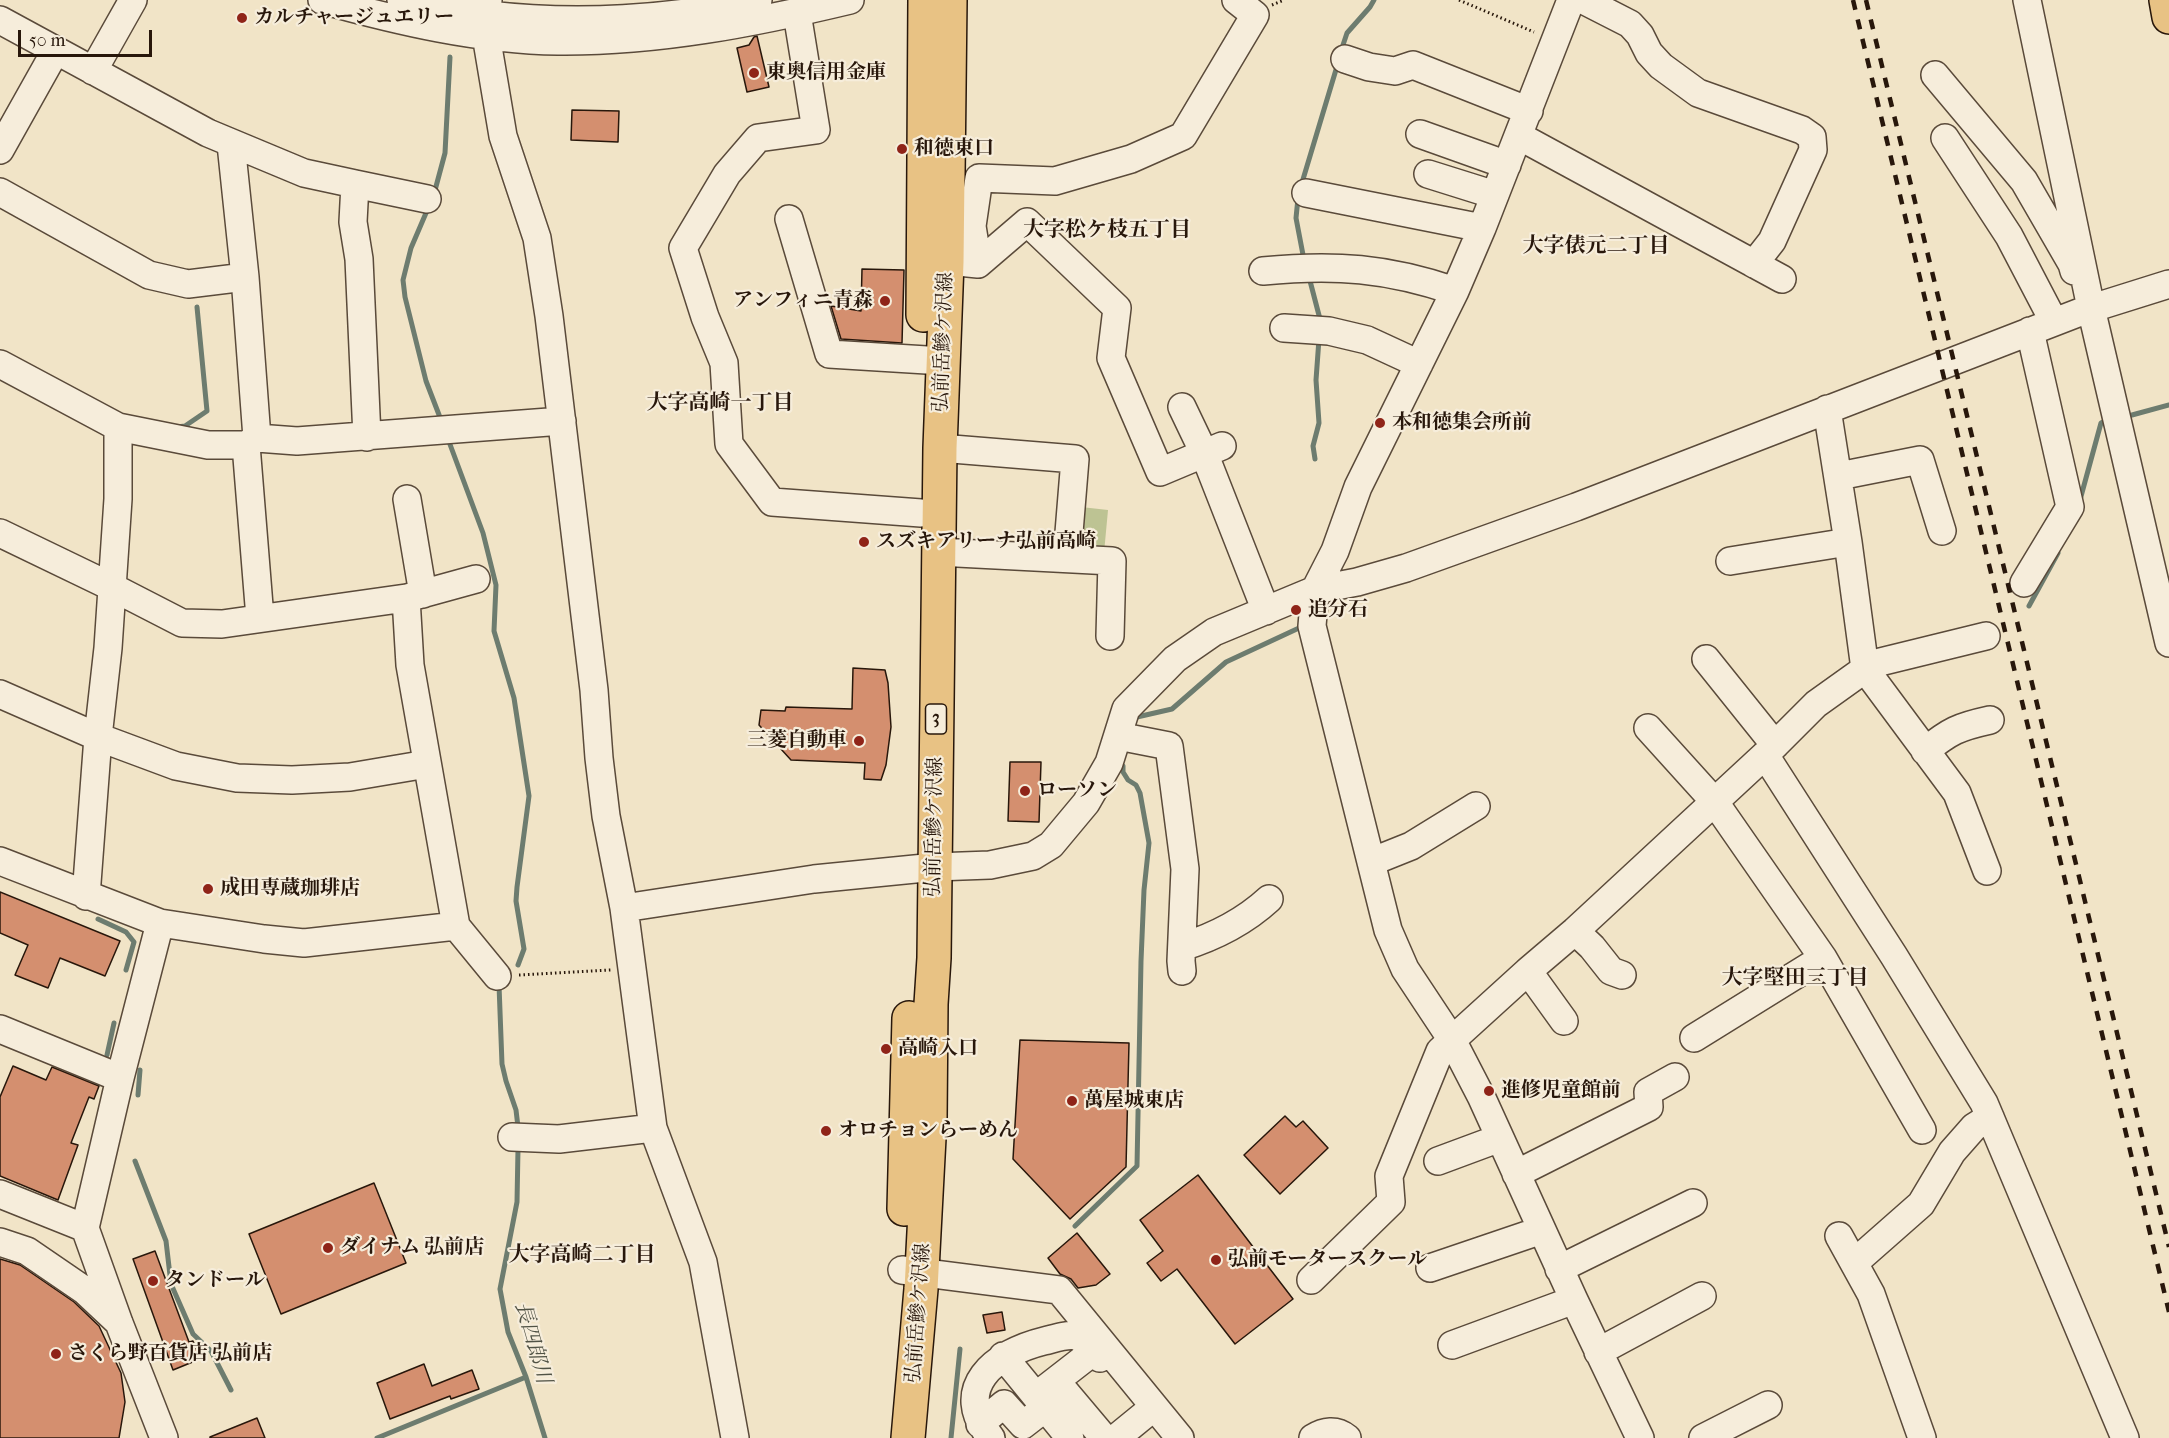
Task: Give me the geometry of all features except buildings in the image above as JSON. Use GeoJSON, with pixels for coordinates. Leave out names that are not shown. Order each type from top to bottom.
{"type":"FeatureCollection","features":[{"type":"Feature","properties":{"kind":"main road","name":"3"},"geometry":{"type":"LineString","coordinates":[[926,0],[950,262]]}},
{"type":"Feature","properties":{"kind":"main road","name":"弘前岳鰺ケ沢線"},"geometry":{"type":"LineString","coordinates":[[908,1438],[912,1280],[930,1119],[931,1004],[934,958],[926,868],[940,448],[933,361],[950,262],[950,0]]}},
{"type":"Feature","properties":{"kind":"main road"},"geometry":{"type":"LineString","coordinates":[[2166,0],[2169,17]]}},
{"type":"Feature","properties":{"kind":"main road","name":"3"},"geometry":{"type":"LineString","coordinates":[[926,868],[921,513],[933,361]]}},
{"type":"Feature","properties":{"kind":"main road","name":"3"},"geometry":{"type":"LineString","coordinates":[[888,1438],[912,1280]]}},
{"type":"Feature","properties":{"kind":"street"},"geometry":{"type":"LineString","coordinates":[[93,71],[133,0]]}},
{"type":"Feature","properties":{"kind":"street"},"geometry":{"type":"LineString","coordinates":[[322,0],[398,20],[487,17],[549,20],[611,19],[656,16],[747,1]]}},
{"type":"Feature","properties":{"kind":"street"},"geometry":{"type":"LineString","coordinates":[[401,0],[487,17],[556,41],[617,40],[674,34],[744,24],[850,0]]}},
{"type":"Feature","properties":{"kind":"street"},"geometry":{"type":"LineString","coordinates":[[950,262],[972,226],[980,178],[1055,181],[1131,159],[1182,135],[1255,15],[1236,0]]}},
{"type":"Feature","properties":{"kind":"street"},"geometry":{"type":"LineString","coordinates":[[1571,0],[1519,136],[1455,291],[1358,487],[1335,551],[1316,590],[1312,626],[1388,930],[1405,969],[1452,1040],[1640,1438]]}},
{"type":"Feature","properties":{"kind":"street"},"geometry":{"type":"LineString","coordinates":[[1583,0],[1630,24],[1661,66],[1698,93],[1802,130],[1812,138],[1813,150],[1777,231],[1754,264]]}},
{"type":"Feature","properties":{"kind":"street"},"geometry":{"type":"LineString","coordinates":[[2027,0],[2087,309],[2169,643]]}},
{"type":"Feature","properties":{"kind":"street"},"geometry":{"type":"LineString","coordinates":[[796,13],[816,130],[758,138],[727,174],[683,248],[705,317],[724,363],[729,444],[772,502],[921,513]]}},
{"type":"Feature","properties":{"kind":"street"},"geometry":{"type":"LineString","coordinates":[[487,17],[503,136],[537,238],[562,421],[594,690],[606,816],[624,908],[653,1128],[703,1262],[735,1438]]}},
{"type":"Feature","properties":{"kind":"street"},"geometry":{"type":"LineString","coordinates":[[0,20],[208,134],[231,144],[304,173],[427,199]]}},
{"type":"Feature","properties":{"kind":"street"},"geometry":{"type":"LineString","coordinates":[[0,150],[56,50]]}},
{"type":"Feature","properties":{"kind":"street"},"geometry":{"type":"LineString","coordinates":[[1345,59],[1370,67],[1395,71],[1413,65],[1528,111]]}},
{"type":"Feature","properties":{"kind":"street"},"geometry":{"type":"LineString","coordinates":[[1935,75],[2024,181],[2072,264],[2087,309]]}},
{"type":"Feature","properties":{"kind":"street"},"geometry":{"type":"LineString","coordinates":[[1420,134],[1507,165]]}},
{"type":"Feature","properties":{"kind":"street"},"geometry":{"type":"LineString","coordinates":[[1519,136],[1782,279]]}},
{"type":"Feature","properties":{"kind":"street"},"geometry":{"type":"LineString","coordinates":[[1945,138],[2009,236],[2042,326],[2070,507],[2024,583]]}},
{"type":"Feature","properties":{"kind":"street"},"geometry":{"type":"LineString","coordinates":[[231,144],[245,276],[260,618]]}},
{"type":"Feature","properties":{"kind":"street"},"geometry":{"type":"LineString","coordinates":[[1428,174],[1495,195]]}},
{"type":"Feature","properties":{"kind":"street"},"geometry":{"type":"LineString","coordinates":[[355,184],[353,222],[359,259],[366,437]]}},
{"type":"Feature","properties":{"kind":"street"},"geometry":{"type":"LineString","coordinates":[[0,192],[149,275],[188,284],[245,276]]}},
{"type":"Feature","properties":{"kind":"street"},"geometry":{"type":"LineString","coordinates":[[1306,193],[1482,228]]}},
{"type":"Feature","properties":{"kind":"street"},"geometry":{"type":"LineString","coordinates":[[789,219],[829,354],[933,361]]}},
{"type":"Feature","properties":{"kind":"street"},"geometry":{"type":"LineString","coordinates":[[950,262],[1027,222],[1117,308],[1111,357],[1160,472],[1213,450]]}},
{"type":"Feature","properties":{"kind":"street"},"geometry":{"type":"LineString","coordinates":[[1263,272],[1305,268],[1384,271],[1455,291]]}},
{"type":"Feature","properties":{"kind":"street"},"geometry":{"type":"LineString","coordinates":[[624,908],[814,879],[926,868],[990,865],[1033,856],[1051,845],[1086,803],[1108,763],[1126,709],[1175,659],[1214,632],[1316,590],[1357,582],[1427,560],[1576,507],[2087,309],[2169,284]]}},
{"type":"Feature","properties":{"kind":"street"},"geometry":{"type":"LineString","coordinates":[[1307,329],[1367,340],[1419,364]]}},
{"type":"Feature","properties":{"kind":"street"},"geometry":{"type":"LineString","coordinates":[[0,364],[118,427],[208,445],[251,441],[366,437],[562,421]]}},
{"type":"Feature","properties":{"kind":"street"},"geometry":{"type":"LineString","coordinates":[[1182,407],[1213,450],[1266,611]]}},
{"type":"Feature","properties":{"kind":"street"},"geometry":{"type":"LineString","coordinates":[[1827,409],[1839,476],[1865,669],[1957,793],[1987,871]]}},
{"type":"Feature","properties":{"kind":"street"},"geometry":{"type":"LineString","coordinates":[[86,896],[112,587],[118,499],[118,427]]}},
{"type":"Feature","properties":{"kind":"street"},"geometry":{"type":"LineString","coordinates":[[940,448],[1075,459],[1068,557]]}},
{"type":"Feature","properties":{"kind":"street"},"geometry":{"type":"LineString","coordinates":[[1839,476],[1920,460],[1942,531]]}},
{"type":"Feature","properties":{"kind":"street"},"geometry":{"type":"LineString","coordinates":[[407,500],[414,596],[410,665],[456,926],[497,976]]}},
{"type":"Feature","properties":{"kind":"street"},"geometry":{"type":"LineString","coordinates":[[0,533],[182,623],[222,624],[414,596],[476,579]]}},
{"type":"Feature","properties":{"kind":"street"},"geometry":{"type":"LineString","coordinates":[[1730,561],[1848,542]]}},
{"type":"Feature","properties":{"kind":"street"},"geometry":{"type":"LineString","coordinates":[[938,552],[1112,561],[1110,636]]}},
{"type":"Feature","properties":{"kind":"street"},"geometry":{"type":"LineString","coordinates":[[1311,1280],[1391,1202],[1389,1176],[1440,1051],[1575,931],[1770,750],[1816,704],[1865,669],[1880,662],[1986,636]]}},
{"type":"Feature","properties":{"kind":"street"},"geometry":{"type":"LineString","coordinates":[[1706,660],[1770,750],[1984,1103],[2124,1438]]}},
{"type":"Feature","properties":{"kind":"street"},"geometry":{"type":"LineString","coordinates":[[0,694],[176,766],[237,778],[292,780],[350,777],[427,764]]}},
{"type":"Feature","properties":{"kind":"street"},"geometry":{"type":"LineString","coordinates":[[1925,751],[1943,736],[1960,727],[1990,720]]}},
{"type":"Feature","properties":{"kind":"street"},"geometry":{"type":"LineString","coordinates":[[1648,728],[1714,801],[1823,958],[1922,1131]]}},
{"type":"Feature","properties":{"kind":"street"},"geometry":{"type":"LineString","coordinates":[[1118,736],[1170,746],[1185,869],[1182,959],[1205,940],[1252,914],[1269,899]]}},
{"type":"Feature","properties":{"kind":"street"},"geometry":{"type":"LineString","coordinates":[[1371,862],[1411,846],[1476,806]]}},
{"type":"Feature","properties":{"kind":"street"},"geometry":{"type":"LineString","coordinates":[[0,861],[160,923],[264,939],[304,943],[456,926]]}},
{"type":"Feature","properties":{"kind":"street"},"geometry":{"type":"LineString","coordinates":[[160,923],[120,1078],[85,1228],[164,1438]]}},
{"type":"Feature","properties":{"kind":"street"},"geometry":{"type":"LineString","coordinates":[[1575,931],[1593,947],[1611,971],[1622,975]]}},
{"type":"Feature","properties":{"kind":"street"},"geometry":{"type":"LineString","coordinates":[[1694,1038],[1823,958]]}},
{"type":"Feature","properties":{"kind":"street"},"geometry":{"type":"LineString","coordinates":[[1528,971],[1564,1022]]}},
{"type":"Feature","properties":{"kind":"street"},"geometry":{"type":"LineString","coordinates":[[0,1029],[120,1078]]}},
{"type":"Feature","properties":{"kind":"street"},"geometry":{"type":"LineString","coordinates":[[1516,1174],[1649,1107],[1648,1092],[1675,1077]]}},
{"type":"Feature","properties":{"kind":"street"},"geometry":{"type":"LineString","coordinates":[[1854,1263],[1921,1204],[1952,1152],[1974,1127],[1990,1117]]}},
{"type":"Feature","properties":{"kind":"street"},"geometry":{"type":"LineString","coordinates":[[513,1137],[559,1139],[653,1128]]}},
{"type":"Feature","properties":{"kind":"street"},"geometry":{"type":"LineString","coordinates":[[1438,1161],[1500,1138]]}},
{"type":"Feature","properties":{"kind":"street"},"geometry":{"type":"LineString","coordinates":[[0,1194],[85,1228]]}},
{"type":"Feature","properties":{"kind":"street"},"geometry":{"type":"LineString","coordinates":[[1559,1269],[1693,1203]]}},
{"type":"Feature","properties":{"kind":"street"},"geometry":{"type":"LineString","coordinates":[[1430,1268],[1542,1230]]}},
{"type":"Feature","properties":{"kind":"street"},"geometry":{"type":"LineString","coordinates":[[1839,1236],[1871,1294],[1923,1438]]}},
{"type":"Feature","properties":{"kind":"street"},"geometry":{"type":"LineString","coordinates":[[0,1242],[27,1251],[84,1290],[119,1323]]}},
{"type":"Feature","properties":{"kind":"street"},"geometry":{"type":"LineString","coordinates":[[912,1280],[1059,1290],[1078,1303],[1098,1347],[1163,1428],[1116,1438]]}},
{"type":"Feature","properties":{"kind":"street"},"geometry":{"type":"LineString","coordinates":[[1598,1352],[1702,1296]]}},
{"type":"Feature","properties":{"kind":"street"},"geometry":{"type":"LineString","coordinates":[[1452,1345],[1574,1300]]}},
{"type":"Feature","properties":{"kind":"street"},"geometry":{"type":"LineString","coordinates":[[1074,1336],[1098,1347],[1046,1395],[1023,1425],[1004,1404],[985,1431],[976,1416],[976,1388],[992,1365],[1003,1356],[1032,1344],[1074,1336]]}},
{"type":"Feature","properties":{"kind":"street"},"geometry":{"type":"LineString","coordinates":[[1003,1356],[1046,1395],[1070,1438]]}},
{"type":"Feature","properties":{"kind":"street"},"geometry":{"type":"LineString","coordinates":[[1046,1395],[1087,1401],[1104,1438]]}},
{"type":"Feature","properties":{"kind":"street"},"geometry":{"type":"LineString","coordinates":[[1702,1438],[1768,1405]]}},
{"type":"Feature","properties":{"kind":"street"},"geometry":{"type":"LineString","coordinates":[[1312,1438],[1322,1432],[1331,1431],[1347,1438]]}},
{"type":"Feature","properties":{"kind":"path"},"geometry":{"type":"LineString","coordinates":[[1459,0],[1555,41]]}},
{"type":"Feature","properties":{"kind":"path"},"geometry":{"type":"LineString","coordinates":[[497,976],[631,969]]}},
{"type":"Feature","properties":{"kind":"green space"},"geometry":{"type":"Polygon","coordinates":[[[1081,507],[1108,510],[1104,553],[1076,551],[1081,507]]]}},
{"type":"Feature","properties":{"kind":"waterway"},"geometry":{"type":"LineString","coordinates":[[1341,51],[1347,33],[1374,0]]}},
{"type":"Feature","properties":{"kind":"waterway"},"geometry":{"type":"LineString","coordinates":[[434,194],[445,153],[450,57]]}},
{"type":"Feature","properties":{"kind":"waterway"},"geometry":{"type":"LineString","coordinates":[[1301,186],[1338,63]]}},
{"type":"Feature","properties":{"kind":"waterway"},"geometry":{"type":"LineString","coordinates":[[1298,198],[1296,218],[1304,260]]}},
{"type":"Feature","properties":{"kind":"waterway"},"geometry":{"type":"LineString","coordinates":[[429,206],[411,248],[403,280],[405,297],[426,381],[441,420]]}},
{"type":"Feature","properties":{"kind":"waterway"},"geometry":{"type":"LineString","coordinates":[[1309,277],[1321,323]]}},
{"type":"Feature","properties":{"kind":"waterway"},"geometry":{"type":"LineString","coordinates":[[177,427],[185,426],[207,411],[197,307]]}},
{"type":"Feature","properties":{"kind":"waterway"},"geometry":{"type":"LineString","coordinates":[[1315,459],[1313,446],[1319,423],[1316,380],[1319,339]]}},
{"type":"Feature","properties":{"kind":"waterway"},"geometry":{"type":"LineString","coordinates":[[2132,415],[2169,405]]}},
{"type":"Feature","properties":{"kind":"waterway"},"geometry":{"type":"LineString","coordinates":[[2080,500],[2103,422]]}},
{"type":"Feature","properties":{"kind":"waterway"},"geometry":{"type":"LineString","coordinates":[[448,439],[483,533],[496,585],[494,631],[514,698],[529,796],[516,901],[524,949],[518,965]]}},
{"type":"Feature","properties":{"kind":"waterway"},"geometry":{"type":"LineString","coordinates":[[2029,606],[2058,553]]}},
{"type":"Feature","properties":{"kind":"waterway"},"geometry":{"type":"LineString","coordinates":[[1137,717],[1172,709],[1226,662],[1299,628]]}},
{"type":"Feature","properties":{"kind":"waterway"},"geometry":{"type":"LineString","coordinates":[[1075,1226],[1137,1166],[1141,961],[1144,890],[1149,843],[1140,793],[1136,785],[1128,780],[1123,772],[1123,766]]}},
{"type":"Feature","properties":{"kind":"waterway"},"geometry":{"type":"LineString","coordinates":[[98,919],[126,932],[134,942],[126,970]]}},
{"type":"Feature","properties":{"kind":"waterway"},"geometry":{"type":"LineString","coordinates":[[499,985],[502,1064],[516,1110],[518,1127]]}},
{"type":"Feature","properties":{"kind":"waterway"},"geometry":{"type":"LineString","coordinates":[[107,1055],[114,1023]]}},
{"type":"Feature","properties":{"kind":"waterway"},"geometry":{"type":"LineString","coordinates":[[138,1095],[140,1070]]}},
{"type":"Feature","properties":{"kind":"waterway","name":"長四郎川"},"geometry":{"type":"LineString","coordinates":[[518,1149],[517,1202],[500,1289],[508,1332],[526,1377],[545,1438]]}},
{"type":"Feature","properties":{"kind":"waterway"},"geometry":{"type":"LineString","coordinates":[[135,1161],[166,1241],[171,1284],[193,1334],[211,1351],[231,1390]]}},
{"type":"Feature","properties":{"kind":"waterway"},"geometry":{"type":"LineString","coordinates":[[951,1438],[960,1349]]}},
{"type":"Feature","properties":{"kind":"waterway"},"geometry":{"type":"LineString","coordinates":[[377,1438],[526,1377]]}},
{"type":"Feature","properties":{"kind":"railway"},"geometry":{"type":"LineString","coordinates":[[1853,0],[2169,1312]]}},
{"type":"Feature","properties":{"kind":"railway"},"geometry":{"type":"LineString","coordinates":[[1866,0],[2169,1247]]}},
{"type":"Feature","properties":{"kind":"place","name":"カルチャージュエリー"},"geometry":{"type":"Point","coordinates":[242,18]}},
{"type":"Feature","properties":{"kind":"place","name":"東奥信用金庫"},"geometry":{"type":"Point","coordinates":[754,73]}},
{"type":"Feature","properties":{"kind":"place","name":"和徳東口"},"geometry":{"type":"Point","coordinates":[902,149]}},
{"type":"Feature","properties":{"kind":"place","name":"アンフィニ青森"},"geometry":{"type":"Point","coordinates":[885,301]}},
{"type":"Feature","properties":{"kind":"place","name":"本和徳集会所前"},"geometry":{"type":"Point","coordinates":[1380,423]}},
{"type":"Feature","properties":{"kind":"place","name":"スズキアリーナ弘前高崎"},"geometry":{"type":"Point","coordinates":[864,542]}},
{"type":"Feature","properties":{"kind":"place","name":"追分石"},"geometry":{"type":"Point","coordinates":[1296,610]}},
{"type":"Feature","properties":{"kind":"place","name":"三菱自動車"},"geometry":{"type":"Point","coordinates":[859,741]}},
{"type":"Feature","properties":{"kind":"place","name":"ローソン"},"geometry":{"type":"Point","coordinates":[1025,791]}},
{"type":"Feature","properties":{"kind":"place","name":"成田専蔵珈琲店"},"geometry":{"type":"Point","coordinates":[208,889]}},
{"type":"Feature","properties":{"kind":"place","name":"高崎入口"},"geometry":{"type":"Point","coordinates":[886,1049]}},
{"type":"Feature","properties":{"kind":"place","name":"進修児童館前"},"geometry":{"type":"Point","coordinates":[1489,1091]}},
{"type":"Feature","properties":{"kind":"place","name":"萬屋城東店"},"geometry":{"type":"Point","coordinates":[1072,1101]}},
{"type":"Feature","properties":{"kind":"place","name":"オロチョンらーめん"},"geometry":{"type":"Point","coordinates":[826,1131]}},
{"type":"Feature","properties":{"kind":"place","name":"ダイナム 弘前店"},"geometry":{"type":"Point","coordinates":[328,1248]}},
{"type":"Feature","properties":{"kind":"place","name":"弘前モータースクール"},"geometry":{"type":"Point","coordinates":[1216,1260]}},
{"type":"Feature","properties":{"kind":"place","name":"タンドール"},"geometry":{"type":"Point","coordinates":[153,1281]}},
{"type":"Feature","properties":{"kind":"place","name":"さくら野百貨店 弘前店"},"geometry":{"type":"Point","coordinates":[56,1354]}},
{"type":"Feature","properties":{"kind":"district","name":"大字松ケ枝五丁目"},"geometry":{"type":"Point","coordinates":[1107,231]}},
{"type":"Feature","properties":{"kind":"district","name":"大字俵元二丁目"},"geometry":{"type":"Point","coordinates":[1596,247]}},
{"type":"Feature","properties":{"kind":"district","name":"大字高崎一丁目"},"geometry":{"type":"Point","coordinates":[720,404]}},
{"type":"Feature","properties":{"kind":"district","name":"大字堅田三丁目"},"geometry":{"type":"Point","coordinates":[1795,979]}},
{"type":"Feature","properties":{"kind":"district","name":"大字高崎二丁目"},"geometry":{"type":"Point","coordinates":[582,1256]}}]}
